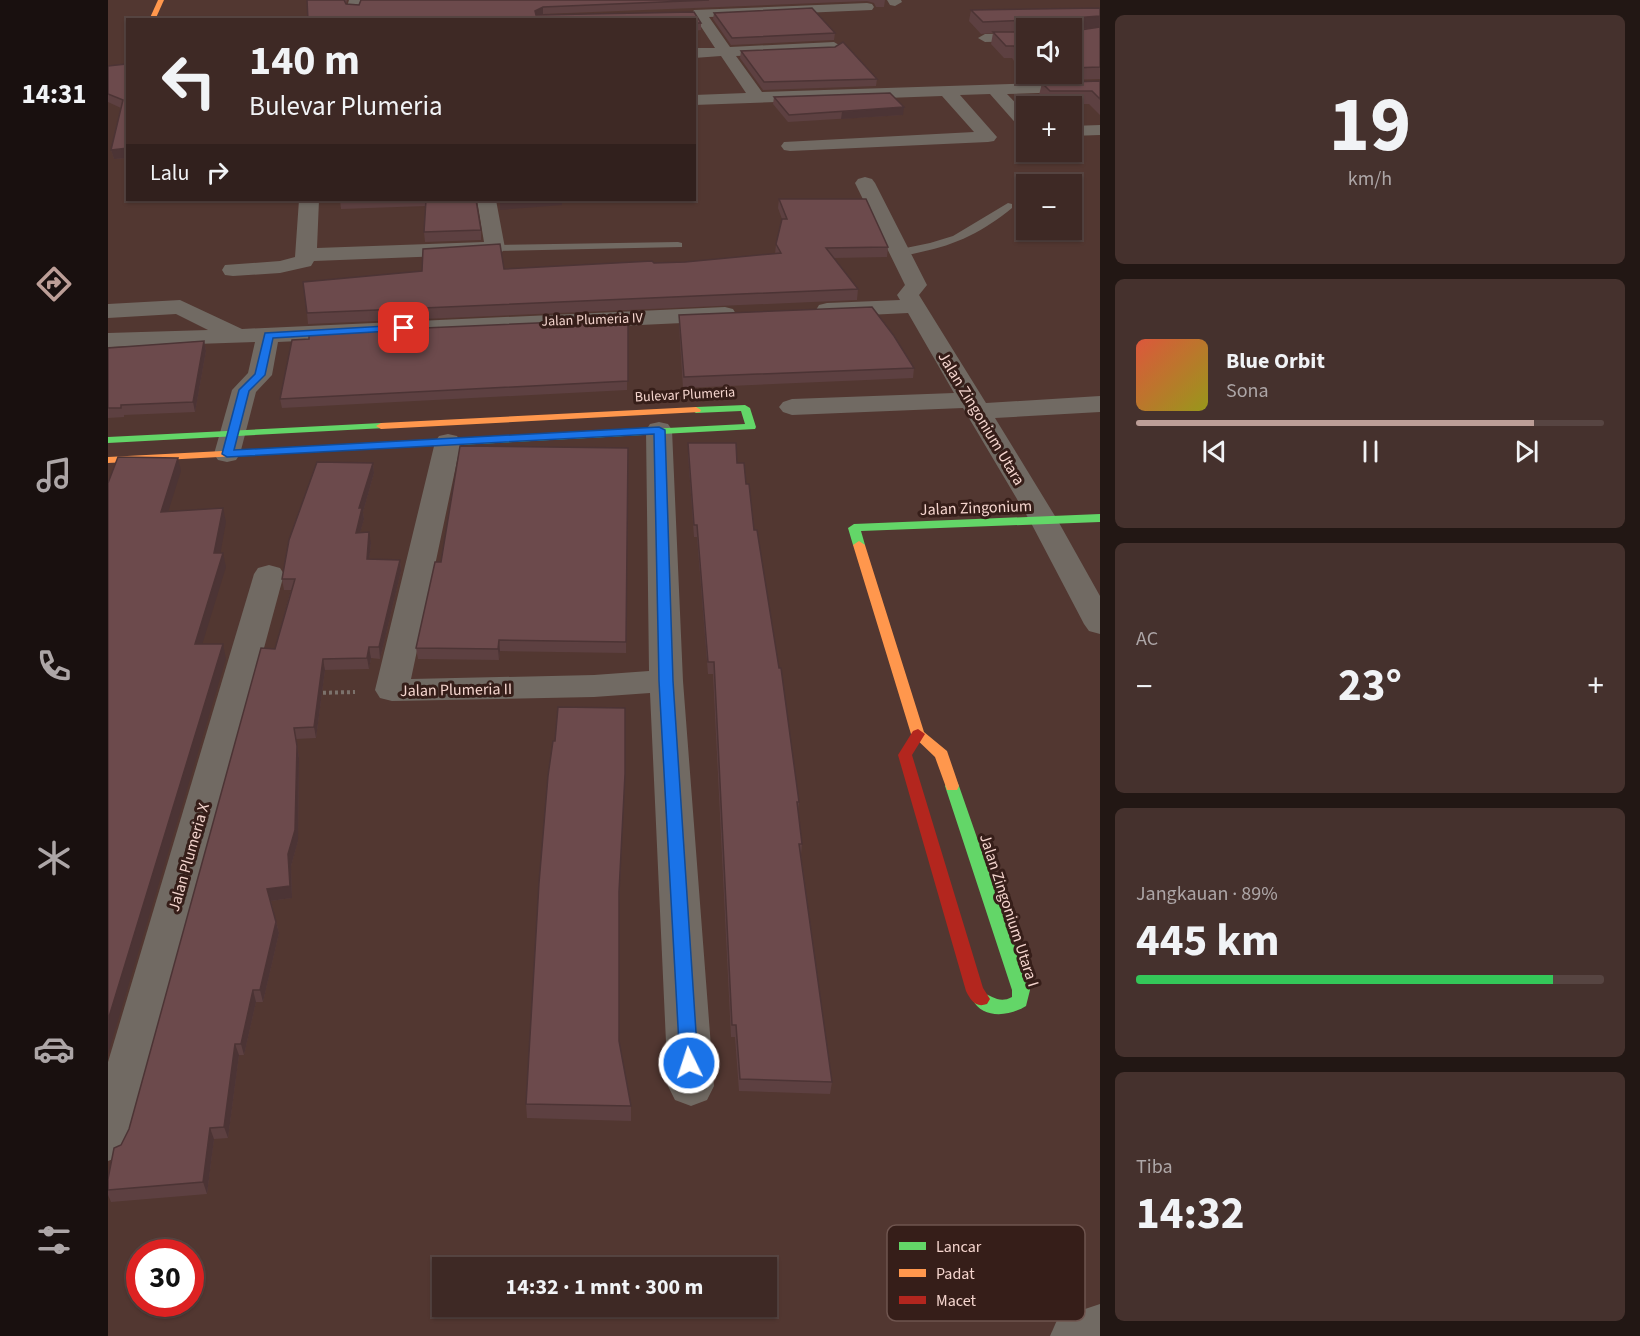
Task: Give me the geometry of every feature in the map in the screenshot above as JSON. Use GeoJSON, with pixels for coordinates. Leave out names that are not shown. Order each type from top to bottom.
{"type":"FeatureCollection","features":[{"type":"Feature","properties":{"kind":"street"},"geometry":{"type":"LineString","coordinates":[[153,18],[161,0]]}},
{"type":"Feature","properties":{"kind":"street"},"geometry":{"type":"LineString","coordinates":[[757,97],[694,13],[867,8]]}},
{"type":"Feature","properties":{"kind":"street"},"geometry":{"type":"LineString","coordinates":[[985,38],[1016,37]]}},
{"type":"Feature","properties":{"kind":"street"},"geometry":{"type":"LineString","coordinates":[[696,52],[834,47]]}},
{"type":"Feature","properties":{"kind":"street"},"geometry":{"type":"LineString","coordinates":[[696,100],[1100,86]]}},
{"type":"Feature","properties":{"kind":"street"},"geometry":{"type":"LineString","coordinates":[[993,88],[1016,113]]}},
{"type":"Feature","properties":{"kind":"street"},"geometry":{"type":"LineString","coordinates":[[790,146],[988,137],[946,90]]}},
{"type":"Feature","properties":{"kind":"street"},"geometry":{"type":"LineString","coordinates":[[1082,131],[1100,130]]}},
{"type":"Feature","properties":{"kind":"street"},"geometry":{"type":"LineString","coordinates":[[809,311],[915,306],[908,295],[916,285],[865,183]]}},
{"type":"Feature","properties":{"kind":"street"},"geometry":{"type":"LineString","coordinates":[[233,270],[295,265],[303,261],[306,255],[309,201]]}},
{"type":"Feature","properties":{"kind":"street"},"geometry":{"type":"LineString","coordinates":[[306,255],[495,248],[487,201]]}},
{"type":"Feature","properties":{"kind":"street","name":"Jalan Zingonium Utara"},"geometry":{"type":"LineString","coordinates":[[915,306],[1044,521],[1100,624]]}},
{"type":"Feature","properties":{"kind":"street"},"geometry":{"type":"LineString","coordinates":[[108,311],[180,307],[238,335]]}},
{"type":"Feature","properties":{"kind":"street","name":"Jalan Plumeria IV"},"geometry":{"type":"LineString","coordinates":[[108,340],[750,313]]}},
{"type":"Feature","properties":{"kind":"street"},"geometry":{"type":"LineString","coordinates":[[230,444],[244,390],[260,375],[268,335]]}},
{"type":"Feature","properties":{"kind":"street"},"geometry":{"type":"LineString","coordinates":[[792,407],[1100,404]]}},
{"type":"Feature","properties":{"kind":"street","name":"Bulevar Plumeria"},"geometry":{"type":"LineString","coordinates":[[108,440],[230,444],[449,433],[659,421],[745,408],[752,427],[659,421],[230,444],[108,460]]}},
{"type":"Feature","properties":{"kind":"street"},"geometry":{"type":"LineString","coordinates":[[659,421],[666,681],[691,1086]]}},
{"type":"Feature","properties":{"kind":"street","name":"Jalan Plumeria II"},"geometry":{"type":"LineString","coordinates":[[449,433],[392,690],[594,686],[666,681]]}},
{"type":"Feature","properties":{"kind":"street","name":"Jalan Zingonium"},"geometry":{"type":"LineString","coordinates":[[918,734],[854,528],[1100,518]]}},
{"type":"Feature","properties":{"kind":"street","name":"Jalan Plumeria X"},"geometry":{"type":"LineString","coordinates":[[108,1140],[269,574]]}},
{"type":"Feature","properties":{"kind":"street","name":"Jalan Zingonium Utara I"},"geometry":{"type":"LineString","coordinates":[[918,734],[942,755],[1021,990],[1020,1001],[1011,1008],[997,1009],[983,1002],[975,991],[905,755],[918,734]]}},
{"type":"Feature","properties":{"kind":"street"},"geometry":{"type":"LineString","coordinates":[[1076,1336],[1100,1330]]}},
{"type":"Feature","properties":{"kind":"lane"},"geometry":{"type":"LineString","coordinates":[[900,252],[937,247],[952,242],[984,226],[1008,206]]}},
{"type":"Feature","properties":{"kind":"lane"},"geometry":{"type":"LineString","coordinates":[[495,248],[678,245]]}},
{"type":"Feature","properties":{"kind":"path"},"geometry":{"type":"LineString","coordinates":[[313,693],[392,690]]}},
{"type":"Feature","properties":{"kind":"building"},"geometry":{"type":"Polygon","coordinates":[[[307,0],[344,0],[346,4],[359,5],[361,0],[709,0],[543,7],[535,11],[536,15],[694,12],[701,23],[696,23],[696,18],[308,18],[307,0]]]}},
{"type":"Feature","properties":{"kind":"building"},"geometry":{"type":"Polygon","coordinates":[[[812,8],[835,33],[732,38],[714,13],[812,8]]]}},
{"type":"Feature","properties":{"kind":"building"},"geometry":{"type":"Polygon","coordinates":[[[1100,8],[1100,16],[1016,18],[1016,21],[983,22],[971,10],[1100,8]]]}},
{"type":"Feature","properties":{"kind":"building"},"geometry":{"type":"Polygon","coordinates":[[[1100,27],[1100,67],[1082,68],[1082,30],[1100,27]]]}},
{"type":"Feature","properties":{"kind":"building"},"geometry":{"type":"Polygon","coordinates":[[[993,32],[1016,32],[1016,49],[1014,46],[1006,46],[993,32]]]}},
{"type":"Feature","properties":{"kind":"building"},"geometry":{"type":"Polygon","coordinates":[[[843,42],[877,79],[764,82],[741,51],[835,47],[843,42]]]}},
{"type":"Feature","properties":{"kind":"building"},"geometry":{"type":"Polygon","coordinates":[[[126,64],[126,148],[111,150],[123,100],[108,94],[108,66],[126,64]]]}},
{"type":"Feature","properties":{"kind":"building"},"geometry":{"type":"Polygon","coordinates":[[[1100,81],[1100,99],[1092,91],[1050,91],[1043,84],[1082,84],[1082,82],[1100,81]]]}},
{"type":"Feature","properties":{"kind":"building"},"geometry":{"type":"Polygon","coordinates":[[[890,93],[904,107],[789,115],[774,97],[890,93]]]}},
{"type":"Feature","properties":{"kind":"building"},"geometry":{"type":"Polygon","coordinates":[[[779,199],[866,199],[888,247],[826,248],[858,289],[307,313],[303,282],[422,271],[423,249],[500,244],[504,269],[652,261],[654,263],[685,262],[781,253],[776,244],[782,219],[787,219],[779,199]]]}},
{"type":"Feature","properties":{"kind":"building"},"geometry":{"type":"Polygon","coordinates":[[[426,201],[476,201],[481,230],[424,232],[426,201]]]}},
{"type":"Feature","properties":{"kind":"building"},"geometry":{"type":"Polygon","coordinates":[[[872,307],[914,368],[684,377],[679,315],[872,307]]]}},
{"type":"Feature","properties":{"kind":"building"},"geometry":{"type":"Polygon","coordinates":[[[628,319],[628,381],[280,399],[292,340],[309,339],[309,333],[628,319]]]}},
{"type":"Feature","properties":{"kind":"building"},"geometry":{"type":"Polygon","coordinates":[[[204,341],[193,402],[121,405],[121,408],[108,408],[108,348],[204,341]]]}},
{"type":"Feature","properties":{"kind":"building"},"geometry":{"type":"Polygon","coordinates":[[[688,443],[736,443],[737,463],[744,463],[746,484],[749,484],[754,530],[757,530],[779,668],[781,668],[799,802],[797,802],[802,844],[799,844],[832,1082],[740,1079],[736,1025],[732,1025],[714,662],[708,662],[688,443]]]}},
{"type":"Feature","properties":{"kind":"building"},"geometry":{"type":"Polygon","coordinates":[[[460,446],[628,448],[626,642],[499,640],[498,649],[416,648],[435,562],[441,562],[460,446]]]}},
{"type":"Feature","properties":{"kind":"building"},"geometry":{"type":"Polygon","coordinates":[[[118,457],[178,458],[161,512],[223,508],[214,553],[223,553],[195,644],[223,644],[108,1020],[108,483],[118,457]]]}},
{"type":"Feature","properties":{"kind":"building"},"geometry":{"type":"Polygon","coordinates":[[[317,462],[373,463],[359,508],[362,508],[356,533],[369,532],[367,559],[400,560],[379,647],[369,647],[367,658],[323,659],[314,727],[294,728],[297,746],[295,830],[288,854],[290,886],[267,889],[276,922],[260,990],[253,990],[241,1044],[235,1044],[224,1127],[210,1128],[203,1182],[108,1190],[114,1148],[121,1145],[129,1129],[261,648],[275,649],[295,579],[282,579],[289,540],[317,462]]]}},
{"type":"Feature","properties":{"kind":"building"},"geometry":{"type":"Polygon","coordinates":[[[558,707],[625,708],[625,774],[619,892],[619,1041],[631,1106],[526,1104],[539,883],[548,776],[553,741],[555,741],[558,707]]]}},
{"type":"Feature","properties":{"kind":"traffic: fast"},"geometry":{"type":"LineString","coordinates":[[457,442],[751,427],[745,408],[696,410]]}},
{"type":"Feature","properties":{"kind":"traffic: fast"},"geometry":{"type":"LineString","coordinates":[[108,440],[381,426]]}},
{"type":"Feature","properties":{"kind":"traffic: fast"},"geometry":{"type":"LineString","coordinates":[[859,545],[854,528],[1100,518]]}},
{"type":"Feature","properties":{"kind":"traffic: fast"},"geometry":{"type":"LineString","coordinates":[[952,786],[1021,990],[1020,1001],[1010,1006],[995,1007],[981,999]]}},
{"type":"Feature","properties":{"kind":"traffic: slow"},"geometry":{"type":"LineString","coordinates":[[153,18],[161,0]]}},
{"type":"Feature","properties":{"kind":"traffic: slow"},"geometry":{"type":"LineString","coordinates":[[381,426],[696,410]]}},
{"type":"Feature","properties":{"kind":"traffic: slow"},"geometry":{"type":"LineString","coordinates":[[108,460],[457,442]]}},
{"type":"Feature","properties":{"kind":"traffic: slow"},"geometry":{"type":"LineString","coordinates":[[859,545],[918,734],[942,755],[952,786]]}},
{"type":"Feature","properties":{"kind":"traffic: jam"},"geometry":{"type":"LineString","coordinates":[[918,734],[905,755],[975,991],[981,999]]}},
{"type":"Feature","properties":{"kind":"route"},"geometry":{"type":"LineString","coordinates":[[404,328],[268,335],[260,375],[244,390],[227,454],[659,430],[666,681],[689,1063]]}}]}
